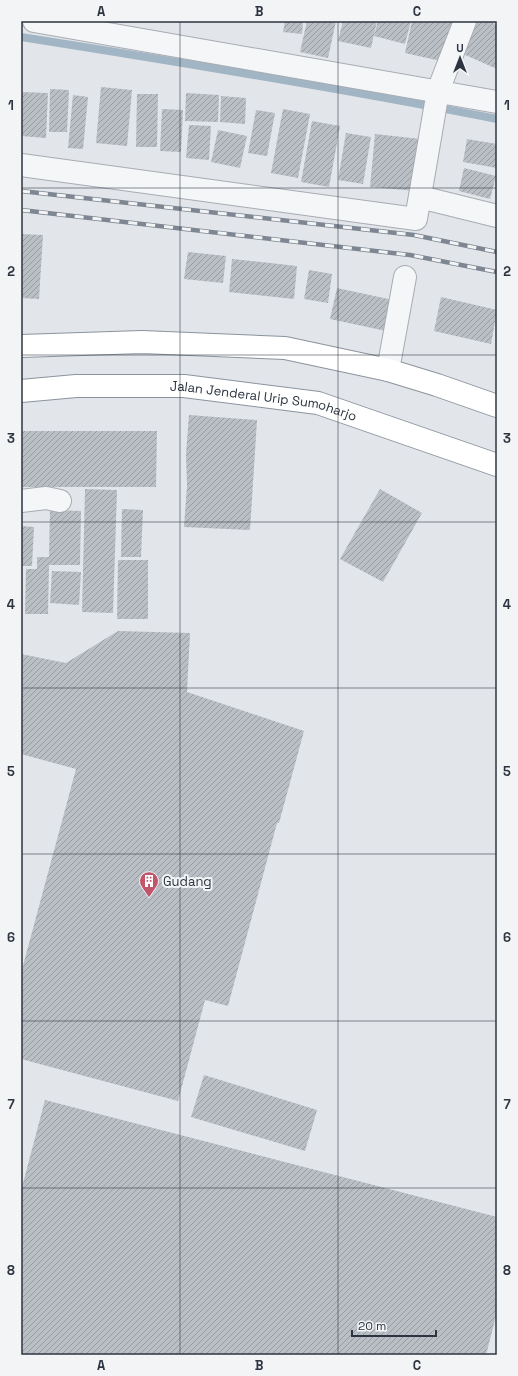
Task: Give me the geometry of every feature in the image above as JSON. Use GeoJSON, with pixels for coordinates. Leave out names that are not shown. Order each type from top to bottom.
{"type":"FeatureCollection","features":[{"type":"Feature","properties":{"kind":"highway"},"geometry":{"type":"LineString","coordinates":[[21,346],[142,342],[285,348],[388,370],[497,406]]}},
{"type":"Feature","properties":{"kind":"highway","name":"Jalan Jenderal Urip Sumoharjo"},"geometry":{"type":"LineString","coordinates":[[21,391],[76,386],[184,386],[318,403],[497,465]]}},
{"type":"Feature","properties":{"kind":"street"},"geometry":{"type":"LineString","coordinates":[[34,21],[435,105],[497,102]]}},
{"type":"Feature","properties":{"kind":"street"},"geometry":{"type":"LineString","coordinates":[[21,165],[416,219],[435,105],[465,21]]}},
{"type":"Feature","properties":{"kind":"street"},"geometry":{"type":"LineString","coordinates":[[420,197],[497,216]]}},
{"type":"Feature","properties":{"kind":"street"},"geometry":{"type":"LineString","coordinates":[[388,370],[405,277]]}},
{"type":"Feature","properties":{"kind":"street"},"geometry":{"type":"LineString","coordinates":[[21,501],[46,498],[60,501]]}},
{"type":"Feature","properties":{"kind":"building"},"geometry":{"type":"Polygon","coordinates":[[[285,21],[303,21],[302,34],[283,32],[285,21]]]}},
{"type":"Feature","properties":{"kind":"building"},"geometry":{"type":"Polygon","coordinates":[[[307,21],[336,21],[328,58],[300,52],[307,21]]]}},
{"type":"Feature","properties":{"kind":"building"},"geometry":{"type":"Polygon","coordinates":[[[343,21],[377,21],[371,48],[338,41],[343,21]]]}},
{"type":"Feature","properties":{"kind":"building"},"geometry":{"type":"Polygon","coordinates":[[[378,21],[411,21],[405,44],[374,36],[378,21]]]}},
{"type":"Feature","properties":{"kind":"building"},"geometry":{"type":"Polygon","coordinates":[[[412,21],[455,21],[445,62],[405,53],[412,21]]]}},
{"type":"Feature","properties":{"kind":"building"},"geometry":{"type":"Polygon","coordinates":[[[475,21],[489,21],[497,25],[497,69],[461,53],[475,21]]]}},
{"type":"Feature","properties":{"kind":"building"},"geometry":{"type":"Polygon","coordinates":[[[101,87],[132,90],[127,146],[96,143],[101,87]]]}},
{"type":"Feature","properties":{"kind":"building"},"geometry":{"type":"Polygon","coordinates":[[[50,89],[69,90],[67,132],[49,132],[50,89]]]}},
{"type":"Feature","properties":{"kind":"building"},"geometry":{"type":"Polygon","coordinates":[[[21,92],[48,93],[46,138],[21,136],[21,92]]]}},
{"type":"Feature","properties":{"kind":"building"},"geometry":{"type":"Polygon","coordinates":[[[186,93],[219,95],[218,122],[185,121],[186,93]]]}},
{"type":"Feature","properties":{"kind":"building"},"geometry":{"type":"Polygon","coordinates":[[[137,94],[158,94],[157,147],[136,147],[137,94]]]}},
{"type":"Feature","properties":{"kind":"building"},"geometry":{"type":"Polygon","coordinates":[[[73,95],[88,97],[83,149],[68,148],[73,95]]]}},
{"type":"Feature","properties":{"kind":"building"},"geometry":{"type":"Polygon","coordinates":[[[221,96],[246,98],[245,124],[220,122],[221,96]]]}},
{"type":"Feature","properties":{"kind":"building"},"geometry":{"type":"Polygon","coordinates":[[[162,109],[183,110],[181,152],[160,151],[162,109]]]}},
{"type":"Feature","properties":{"kind":"building"},"geometry":{"type":"Polygon","coordinates":[[[283,109],[310,114],[298,178],[271,173],[283,109]]]}},
{"type":"Feature","properties":{"kind":"building"},"geometry":{"type":"Polygon","coordinates":[[[256,110],[275,113],[267,156],[248,153],[256,110]]]}},
{"type":"Feature","properties":{"kind":"building"},"geometry":{"type":"Polygon","coordinates":[[[312,121],[340,126],[329,187],[301,182],[312,121]]]}},
{"type":"Feature","properties":{"kind":"building"},"geometry":{"type":"Polygon","coordinates":[[[189,125],[211,126],[209,160],[186,158],[189,125]]]}},
{"type":"Feature","properties":{"kind":"building"},"geometry":{"type":"Polygon","coordinates":[[[218,130],[247,136],[240,168],[211,162],[218,130]]]}},
{"type":"Feature","properties":{"kind":"building"},"geometry":{"type":"Polygon","coordinates":[[[346,133],[371,137],[363,184],[338,180],[346,133]]]}},
{"type":"Feature","properties":{"kind":"building"},"geometry":{"type":"Polygon","coordinates":[[[375,134],[421,139],[416,191],[370,187],[375,134]]]}},
{"type":"Feature","properties":{"kind":"building"},"geometry":{"type":"Polygon","coordinates":[[[467,139],[497,144],[497,168],[463,162],[467,139]]]}},
{"type":"Feature","properties":{"kind":"building"},"geometry":{"type":"Polygon","coordinates":[[[464,168],[496,176],[490,199],[459,191],[464,168]]]}},
{"type":"Feature","properties":{"kind":"building"},"geometry":{"type":"Polygon","coordinates":[[[21,234],[43,235],[39,299],[21,298],[21,234]]]}},
{"type":"Feature","properties":{"kind":"building"},"geometry":{"type":"Polygon","coordinates":[[[188,252],[226,256],[223,283],[184,279],[188,252]]]}},
{"type":"Feature","properties":{"kind":"building"},"geometry":{"type":"Polygon","coordinates":[[[232,259],[297,266],[294,299],[229,292],[232,259]]]}},
{"type":"Feature","properties":{"kind":"building"},"geometry":{"type":"Polygon","coordinates":[[[309,270],[332,274],[328,303],[304,299],[309,270]]]}},
{"type":"Feature","properties":{"kind":"building"},"geometry":{"type":"Polygon","coordinates":[[[337,288],[393,300],[386,331],[330,319],[337,288]]]}},
{"type":"Feature","properties":{"kind":"building"},"geometry":{"type":"Polygon","coordinates":[[[441,297],[497,310],[491,344],[434,331],[441,297]]]}},
{"type":"Feature","properties":{"kind":"building"},"geometry":{"type":"Polygon","coordinates":[[[189,415],[257,420],[250,530],[184,527],[187,486],[186,454],[189,415]]]}},
{"type":"Feature","properties":{"kind":"building"},"geometry":{"type":"Polygon","coordinates":[[[21,431],[157,431],[156,487],[21,487],[21,431]]]}},
{"type":"Feature","properties":{"kind":"building"},"geometry":{"type":"Polygon","coordinates":[[[85,489],[117,490],[113,613],[82,612],[85,489]]]}},
{"type":"Feature","properties":{"kind":"building"},"geometry":{"type":"Polygon","coordinates":[[[380,489],[422,513],[383,582],[340,559],[380,489]]]}},
{"type":"Feature","properties":{"kind":"building"},"geometry":{"type":"Polygon","coordinates":[[[122,509],[143,510],[141,557],[121,557],[122,509]]]}},
{"type":"Feature","properties":{"kind":"building"},"geometry":{"type":"Polygon","coordinates":[[[50,510],[81,511],[80,565],[49,565],[48,614],[25,614],[26,569],[37,569],[37,557],[49,557],[50,510]]]}},
{"type":"Feature","properties":{"kind":"building"},"geometry":{"type":"Polygon","coordinates":[[[21,526],[34,527],[32,566],[21,566],[21,526]]]}},
{"type":"Feature","properties":{"kind":"building"},"geometry":{"type":"Polygon","coordinates":[[[118,560],[148,560],[148,619],[117,619],[118,560]]]}},
{"type":"Feature","properties":{"kind":"building"},"geometry":{"type":"Polygon","coordinates":[[[52,571],[81,572],[79,605],[50,603],[52,571]]]}},
{"type":"Feature","properties":{"kind":"building","name":"Gudang"},"geometry":{"type":"Polygon","coordinates":[[[118,631],[190,633],[187,692],[304,731],[279,823],[277,823],[228,1006],[205,1000],[178,1101],[21,1059],[21,973],[76,769],[21,754],[21,654],[66,663],[118,631]]]}},
{"type":"Feature","properties":{"kind":"building"},"geometry":{"type":"Polygon","coordinates":[[[204,1075],[317,1110],[305,1151],[191,1117],[204,1075]]]}},
{"type":"Feature","properties":{"kind":"building"},"geometry":{"type":"Polygon","coordinates":[[[45,1100],[497,1217],[497,1312],[486,1355],[21,1355],[21,1191],[45,1100]]]}},
{"type":"Feature","properties":{"kind":"waterway"},"geometry":{"type":"LineString","coordinates":[[21,37],[259,76],[497,119]]}},
{"type":"Feature","properties":{"kind":"railway"},"geometry":{"type":"LineString","coordinates":[[21,191],[414,235],[497,252]]}},
{"type":"Feature","properties":{"kind":"railway"},"geometry":{"type":"LineString","coordinates":[[21,210],[410,255],[497,272]]}},
{"type":"Feature","properties":{"kind":"place","name":"Gudang"},"geometry":{"type":"Point","coordinates":[149,898]}}]}
